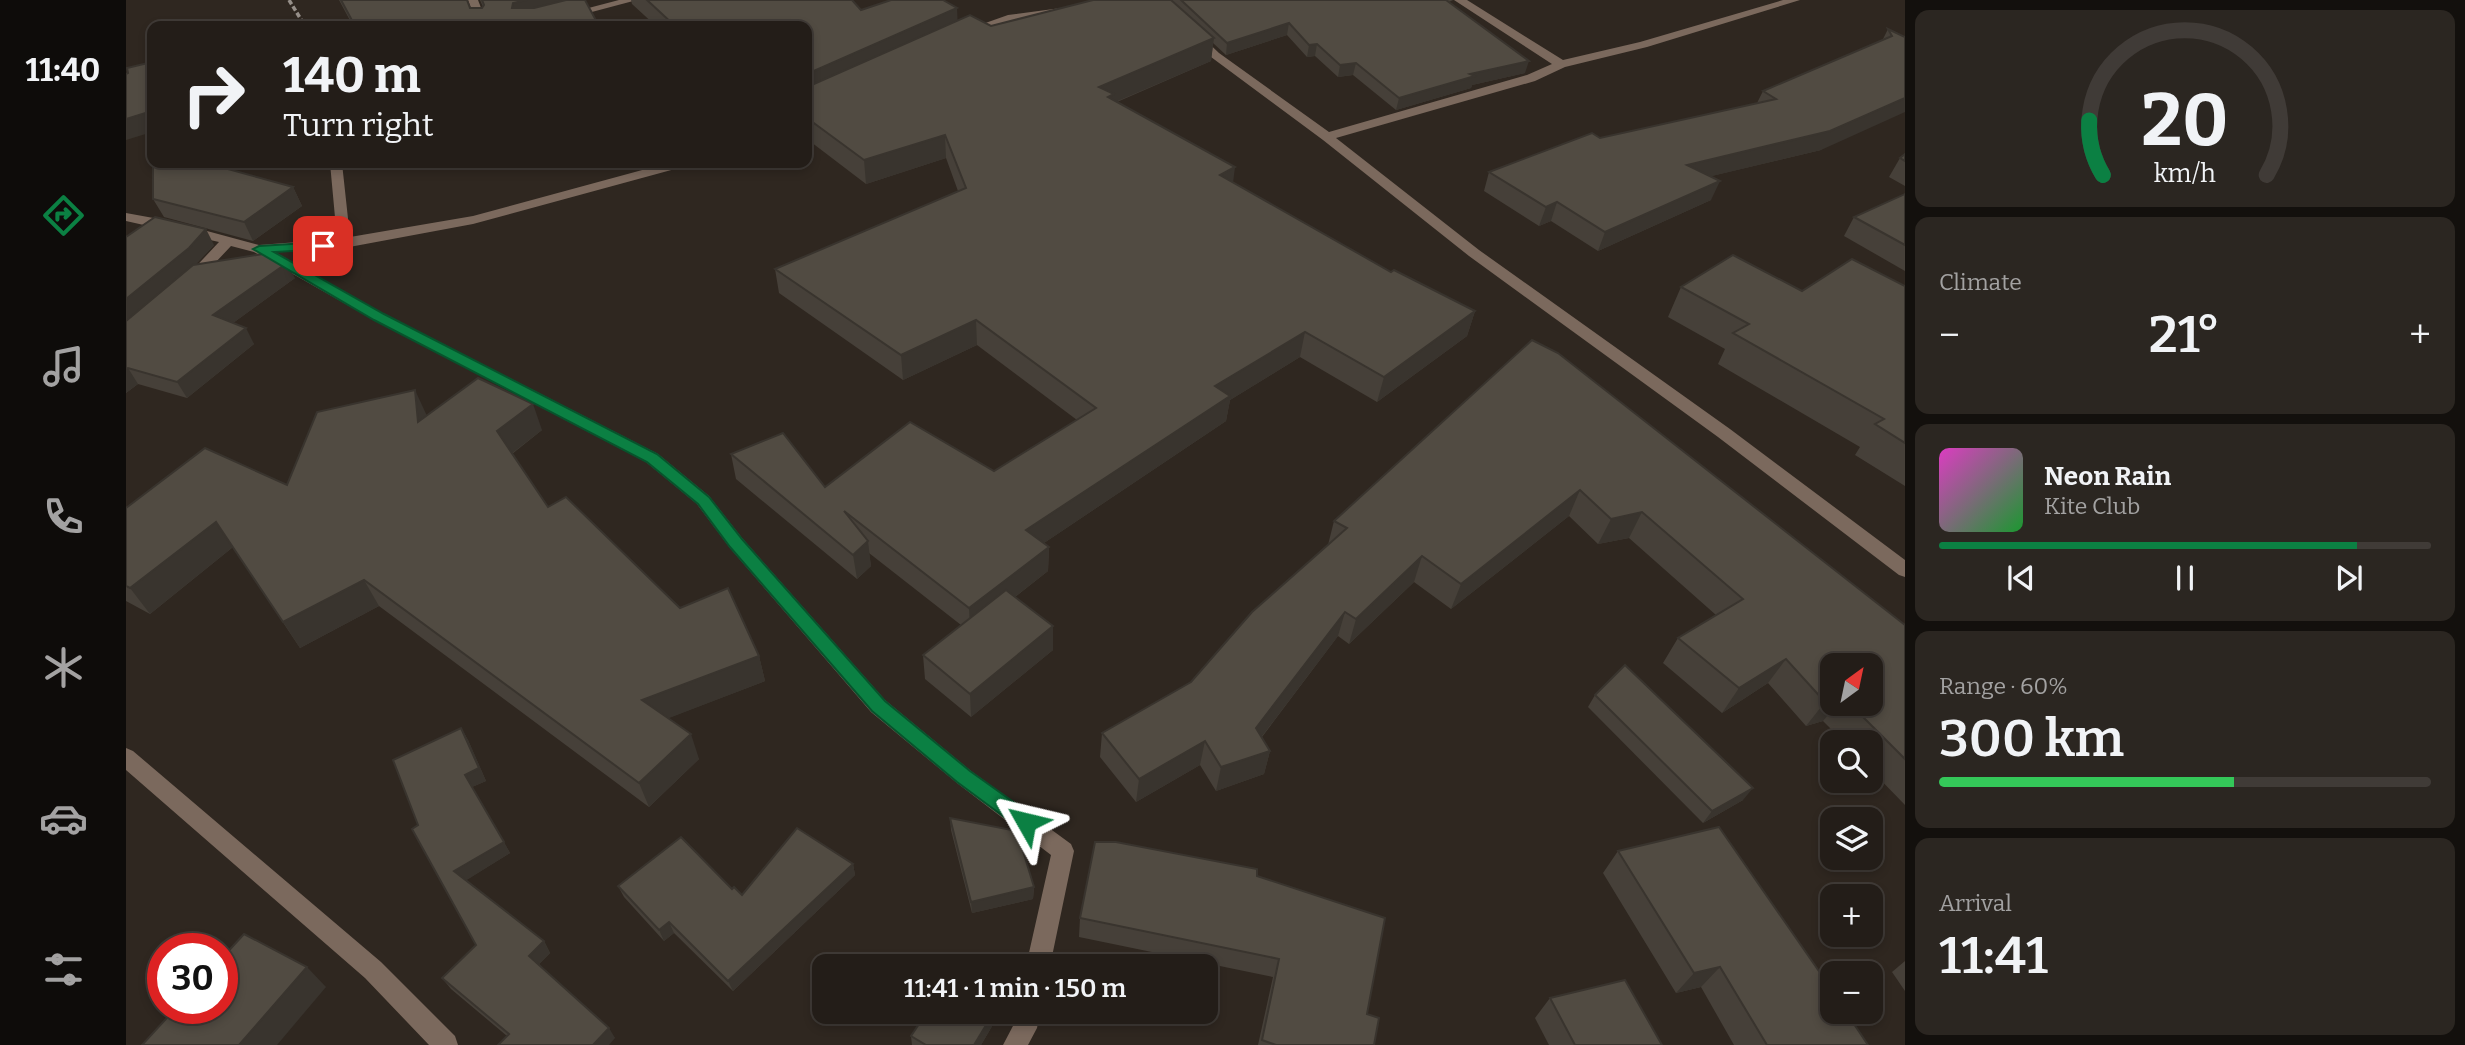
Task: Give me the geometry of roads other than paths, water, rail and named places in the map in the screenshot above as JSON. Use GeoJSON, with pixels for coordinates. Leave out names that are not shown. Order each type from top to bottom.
{"type":"FeatureCollection","features":[{"type":"Feature","properties":{"kind":"street"},"geometry":{"type":"LineString","coordinates":[[473,0],[481,21]]}},
{"type":"Feature","properties":{"kind":"street"},"geometry":{"type":"LineString","coordinates":[[547,21],[632,0]]}},
{"type":"Feature","properties":{"kind":"street"},"geometry":{"type":"LineString","coordinates":[[1459,0],[1561,64]]}},
{"type":"Feature","properties":{"kind":"street"},"geometry":{"type":"LineString","coordinates":[[1327,138],[1531,78],[1561,64],[1643,45],[1795,0]]}},
{"type":"Feature","properties":{"kind":"street"},"geometry":{"type":"LineString","coordinates":[[958,36],[1008,18],[1072,10]]}},
{"type":"Feature","properties":{"kind":"street"},"geometry":{"type":"LineString","coordinates":[[1186,27],[1215,55],[1475,253],[1724,433],[1905,570]]}},
{"type":"Feature","properties":{"kind":"street"},"geometry":{"type":"LineString","coordinates":[[336,168],[344,244]]}},
{"type":"Feature","properties":{"kind":"street"},"geometry":{"type":"LineString","coordinates":[[259,249],[344,244],[414,233],[510,213],[664,168]]}},
{"type":"Feature","properties":{"kind":"street"},"geometry":{"type":"LineString","coordinates":[[126,217],[259,249],[379,317],[652,458],[703,500],[736,543],[878,706],[1063,851],[1041,954]]}},
{"type":"Feature","properties":{"kind":"street"},"geometry":{"type":"LineString","coordinates":[[183,287],[229,240]]}},
{"type":"Feature","properties":{"kind":"street"},"geometry":{"type":"LineString","coordinates":[[126,757],[373,970],[446,1045]]}},
{"type":"Feature","properties":{"kind":"street"},"geometry":{"type":"LineString","coordinates":[[1015,1045],[1026,1024]]}}]}
